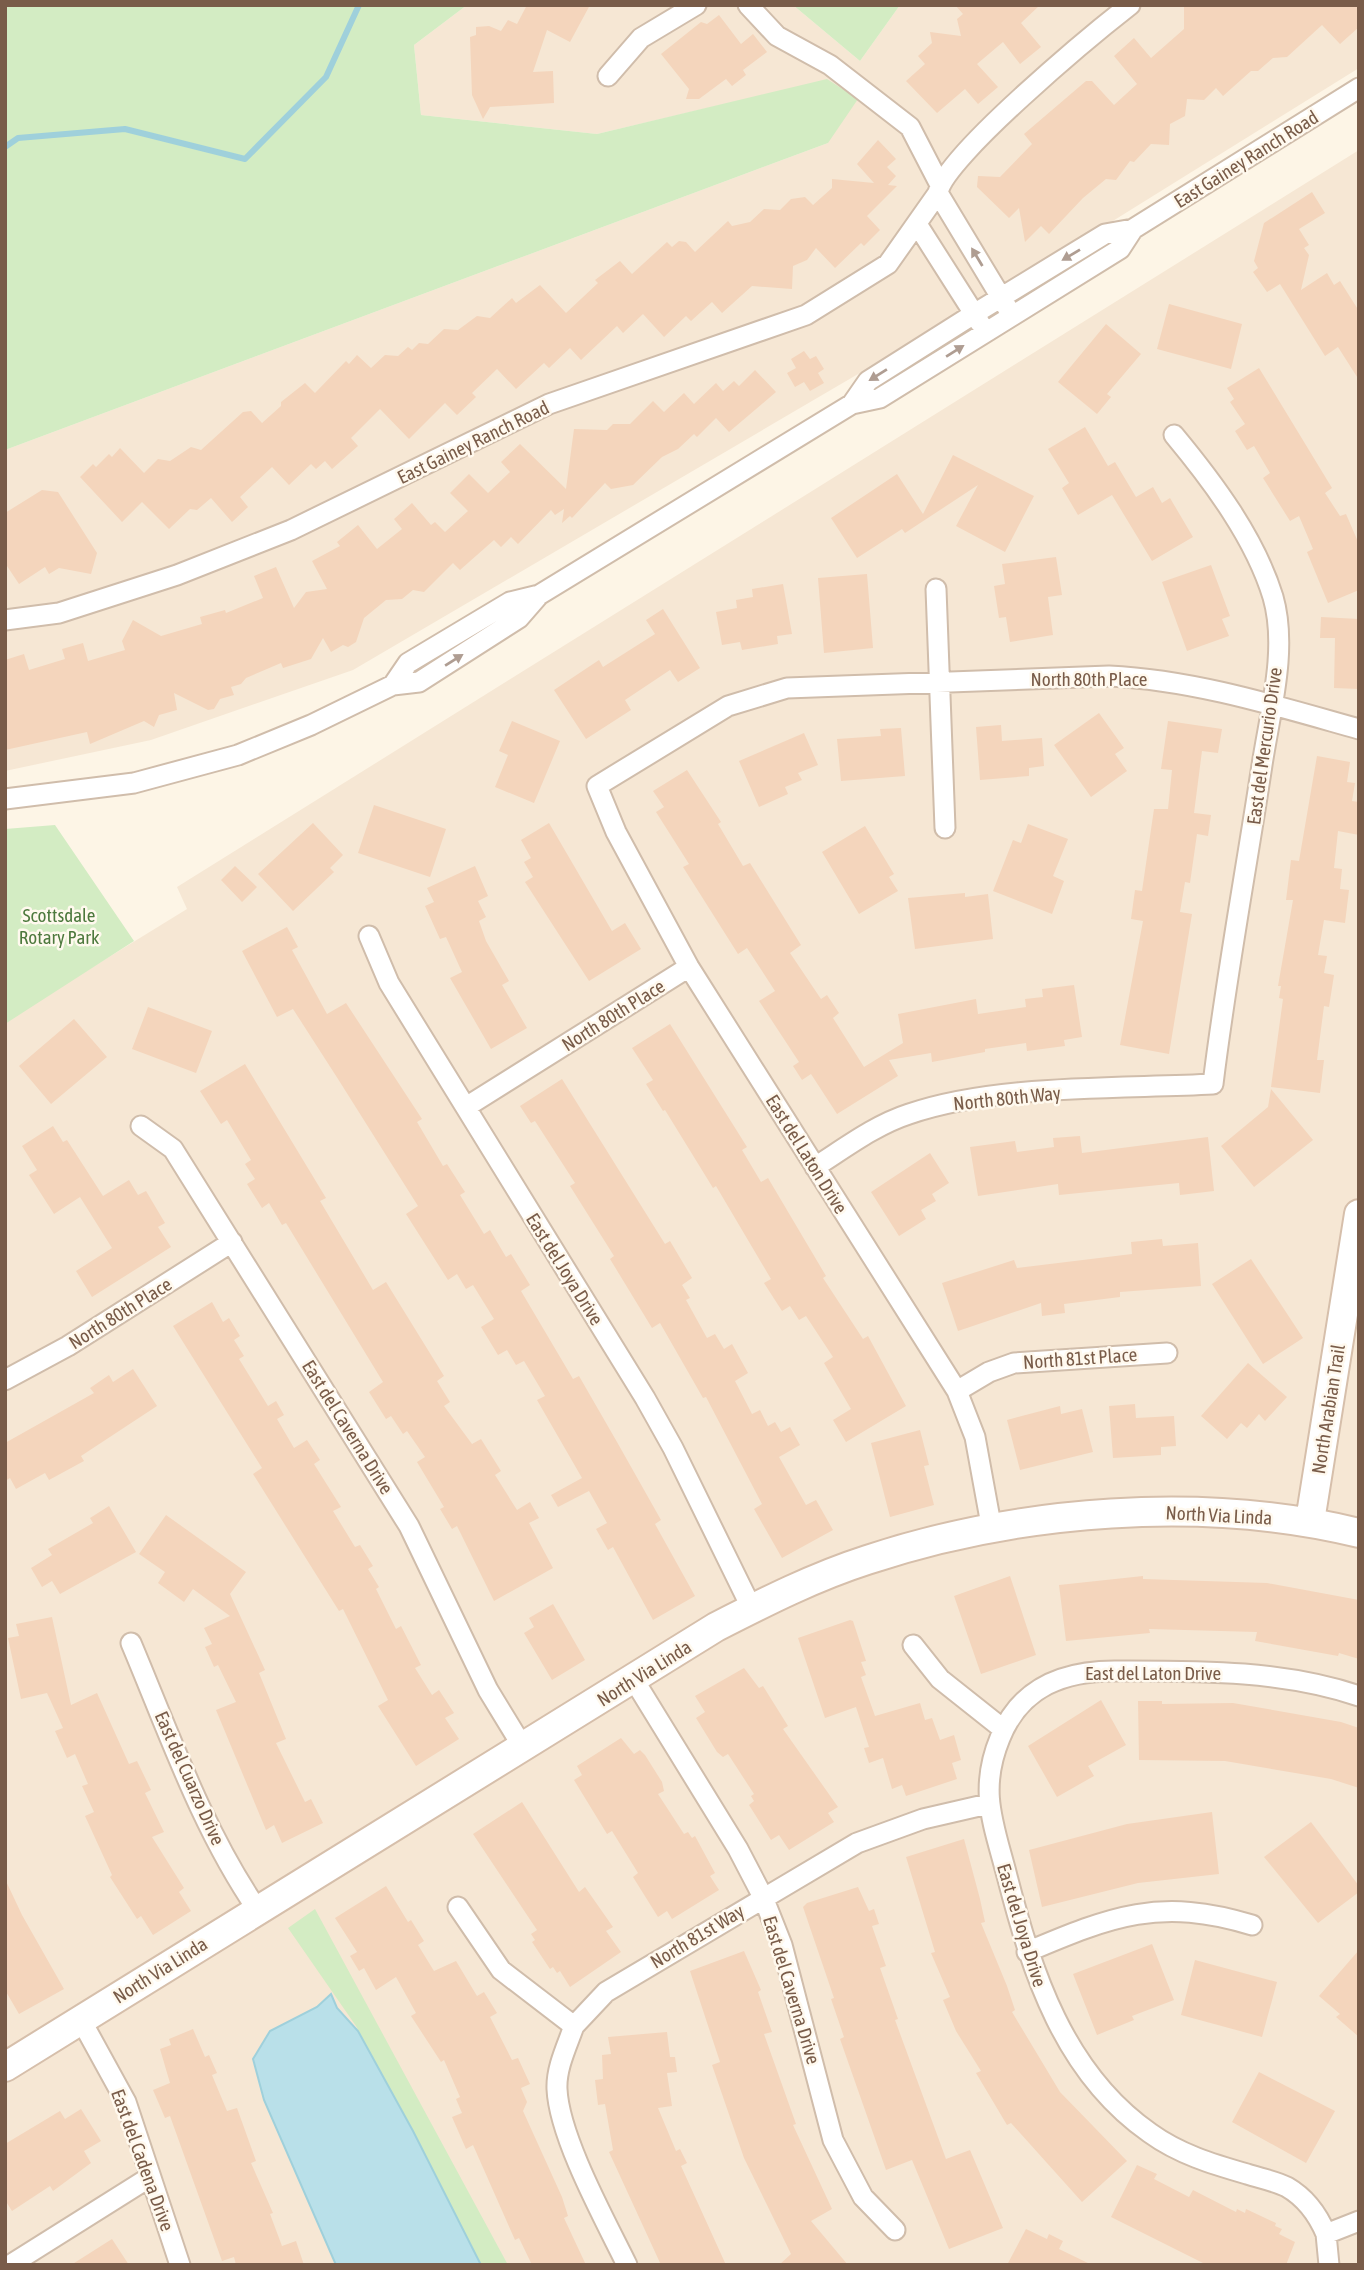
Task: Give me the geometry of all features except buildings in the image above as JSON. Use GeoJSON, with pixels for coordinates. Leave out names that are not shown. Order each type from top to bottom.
{"type":"FeatureCollection","features":[{"type":"Feature","properties":{"kind":"street"},"geometry":{"type":"LineString","coordinates":[[608,76],[641,38],[696,5]]}},
{"type":"Feature","properties":{"kind":"street"},"geometry":{"type":"LineString","coordinates":[[748,5],[777,36],[830,65],[910,127],[939,188],[1013,316]]}},
{"type":"Feature","properties":{"kind":"street","name":"East Gainey Ranch Road"},"geometry":{"type":"LineString","coordinates":[[5,620],[59,613],[177,575],[291,530],[549,404],[806,315],[888,264],[965,150],[1130,5]]}},
{"type":"Feature","properties":{"kind":"street","name":"East Gainey Ranch Road"},"geometry":{"type":"LineString","coordinates":[[852,404],[867,381],[974,314],[1105,234],[1133,229],[1359,88]]}},
{"type":"Feature","properties":{"kind":"street"},"geometry":{"type":"LineString","coordinates":[[917,224],[986,332]]}},
{"type":"Feature","properties":{"kind":"street","name":"East Gainey Ranch Road"},"geometry":{"type":"LineString","coordinates":[[5,799],[93,790],[180,773],[278,740],[393,685],[419,682],[520,618],[539,595],[852,404],[880,398],[1120,249],[1133,229]]}},
{"type":"Feature","properties":{"kind":"street","name":"East del Mercurio Drive"},"geometry":{"type":"LineString","coordinates":[[1174,435],[1207,475],[1261,564],[1273,598],[1279,633],[1272,705],[1228,964],[1213,1084]]}},
{"type":"Feature","properties":{"kind":"street"},"geometry":{"type":"LineString","coordinates":[[936,589],[945,828]]}},
{"type":"Feature","properties":{"kind":"street","name":"North 80th Place"},"geometry":{"type":"LineString","coordinates":[[597,786],[729,706],[787,688],[1109,676],[1152,678],[1272,705],[1359,729]]}},
{"type":"Feature","properties":{"kind":"street","name":"East del Laton Drive"},"geometry":{"type":"LineString","coordinates":[[597,786],[616,832],[688,967],[957,1391],[975,1437],[992,1530]]}},
{"type":"Feature","properties":{"kind":"street","name":"East del Joya Drive"},"geometry":{"type":"LineString","coordinates":[[369,936],[389,983],[645,1398],[673,1448],[752,1609]]}},
{"type":"Feature","properties":{"kind":"street","name":"North 80th Place"},"geometry":{"type":"LineString","coordinates":[[466,1107],[688,967]]}},
{"type":"Feature","properties":{"kind":"street","name":"North 80th Way"},"geometry":{"type":"LineString","coordinates":[[815,1167],[860,1138],[907,1114],[958,1101],[1015,1094],[1213,1084]]}},
{"type":"Feature","properties":{"kind":"street","name":"East del Caverna Drive"},"geometry":{"type":"LineString","coordinates":[[141,1126],[173,1149],[409,1526],[488,1690],[524,1749]]}},
{"type":"Feature","properties":{"kind":"street","name":"North Arabian Trail"},"geometry":{"type":"LineString","coordinates":[[1310,1521],[1359,1214]]}},
{"type":"Feature","properties":{"kind":"street","name":"North 80th Place"},"geometry":{"type":"LineString","coordinates":[[5,1380],[68,1346],[232,1242]]}},
{"type":"Feature","properties":{"kind":"street","name":"North 81st Place"},"geometry":{"type":"LineString","coordinates":[[957,1391],[989,1372],[1014,1363],[1167,1353]]}},
{"type":"Feature","properties":{"kind":"street","name":"North Via Linda"},"geometry":{"type":"LineString","coordinates":[[5,2067],[257,1909],[524,1749],[716,1627],[866,1560],[951,1536],[1058,1518],[1190,1509],[1310,1521],[1359,1533]]}},
{"type":"Feature","properties":{"kind":"street","name":"East del Cuarzo Drive"},"geometry":{"type":"LineString","coordinates":[[131,1643],[205,1818],[226,1859],[257,1909]]}},
{"type":"Feature","properties":{"kind":"street"},"geometry":{"type":"LineString","coordinates":[[913,1645],[940,1679],[1003,1729]]}},
{"type":"Feature","properties":{"kind":"street","name":"East del Laton Drive"},"geometry":{"type":"LineString","coordinates":[[988,1804],[989,1764],[1003,1729],[1019,1704],[1041,1688],[1072,1673],[1220,1671],[1338,1689],[1359,1696]]}},
{"type":"Feature","properties":{"kind":"street","name":"East del Caverna Drive"},"geometry":{"type":"LineString","coordinates":[[634,1680],[738,1849],[763,1897],[782,1945],[833,2140],[863,2197],[895,2230]]}},
{"type":"Feature","properties":{"kind":"street","name":"East del Joya Drive"},"geometry":{"type":"LineString","coordinates":[[988,1804],[1027,1952],[1044,1996],[1091,2078],[1124,2112],[1175,2149],[1286,2186],[1317,2214],[1326,2234]]}},
{"type":"Feature","properties":{"kind":"street","name":"North 81st Way"},"geometry":{"type":"LineString","coordinates":[[575,2026],[606,1992],[857,1843],[923,1819],[988,1804]]}},
{"type":"Feature","properties":{"kind":"street"},"geometry":{"type":"LineString","coordinates":[[458,1907],[501,1970],[575,2026],[562,2057],[557,2087],[563,2119],[591,2190],[627,2265]]}},
{"type":"Feature","properties":{"kind":"street"},"geometry":{"type":"LineString","coordinates":[[1027,1952],[1091,1925],[1161,1909],[1212,1913],[1252,1925]]}},
{"type":"Feature","properties":{"kind":"street","name":"East del Cadena Drive"},"geometry":{"type":"LineString","coordinates":[[81,2020],[126,2102],[180,2265]]}},
{"type":"Feature","properties":{"kind":"street"},"geometry":{"type":"LineString","coordinates":[[10,2265],[150,2177]]}},
{"type":"Feature","properties":{"kind":"street"},"geometry":{"type":"LineString","coordinates":[[1329,2265],[1326,2234],[1359,2221]]}},
{"type":"Feature","properties":{"kind":"shaded area"},"geometry":{"type":"Polygon","coordinates":[[[467,5],[793,5],[860,61],[900,5],[1359,5],[1359,68],[1005,288],[353,670],[151,740],[5,771],[5,450],[828,143],[827,80],[597,134],[421,115],[414,45],[467,5]]]}},
{"type":"Feature","properties":{"kind":"shaded area"},"geometry":{"type":"Polygon","coordinates":[[[1359,150],[1359,2265],[5,2265],[5,1021],[187,909],[177,887],[1359,150]]]}},
{"type":"Feature","properties":{"kind":"green space"},"geometry":{"type":"Polygon","coordinates":[[[5,5],[467,5],[414,45],[421,115],[597,134],[827,79],[858,99],[828,143],[5,450],[5,5]]]}},
{"type":"Feature","properties":{"kind":"green space"},"geometry":{"type":"Polygon","coordinates":[[[793,5],[900,5],[860,61],[793,5]]]}},
{"type":"Feature","properties":{"kind":"green space","name":"Scottsdale Rotary Park"},"geometry":{"type":"Polygon","coordinates":[[[55,825],[134,941],[5,1024],[5,829],[55,825]]]}},
{"type":"Feature","properties":{"kind":"green space"},"geometry":{"type":"Polygon","coordinates":[[[315,1909],[508,2265],[480,2265],[356,2026],[288,1928],[315,1909]]]}},
{"type":"Feature","properties":{"kind":"water"},"geometry":{"type":"Polygon","coordinates":[[[331,1994],[337,2008],[358,2031],[413,2131],[481,2265],[336,2265],[264,2100],[253,2059],[270,2031],[317,2007],[331,1994]]]}},
{"type":"Feature","properties":{"kind":"waterway"},"geometry":{"type":"LineString","coordinates":[[5,147],[18,138],[125,129],[245,159],[326,77],[359,5]]}}]}
